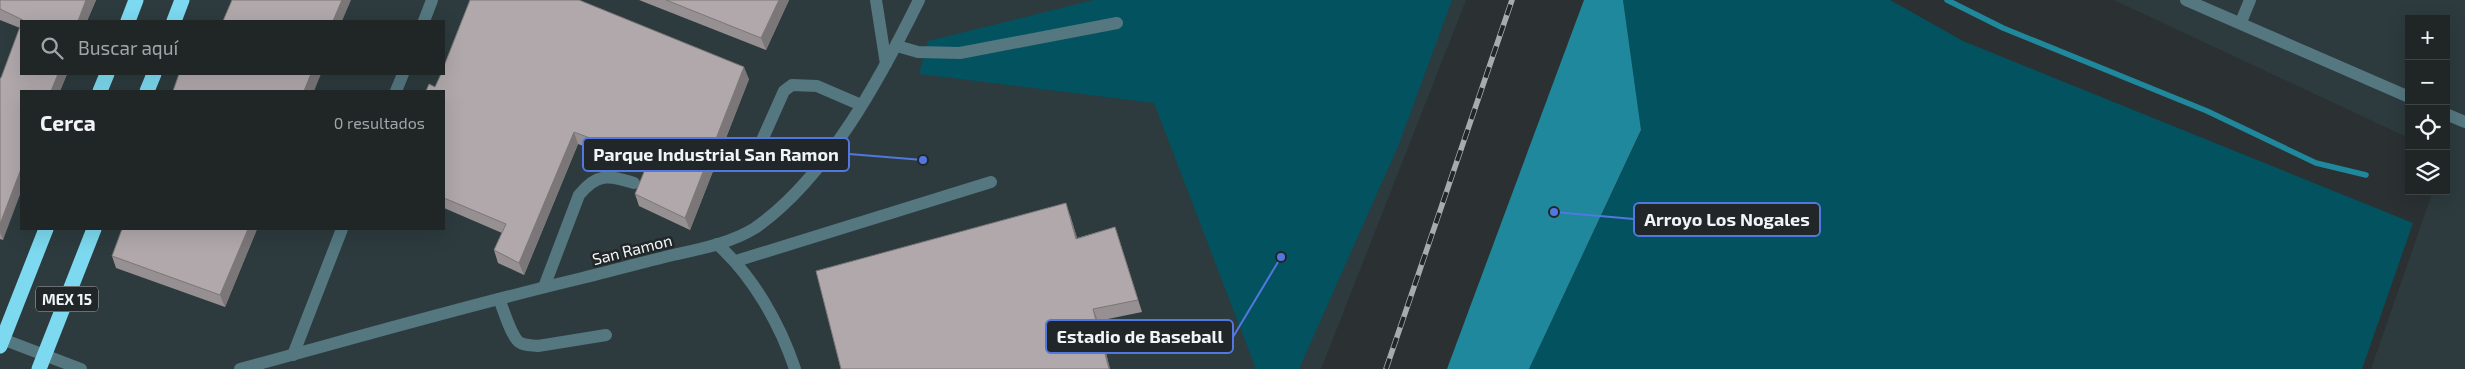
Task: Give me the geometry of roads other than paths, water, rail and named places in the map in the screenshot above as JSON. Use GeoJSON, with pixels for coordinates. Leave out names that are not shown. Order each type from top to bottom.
{"type":"FeatureCollection","features":[{"type":"Feature","properties":{"kind":"highway"},"geometry":{"type":"LineString","coordinates":[[128,20],[136,0]]}},
{"type":"Feature","properties":{"kind":"highway"},"geometry":{"type":"LineString","coordinates":[[174,20],[182,0]]}},
{"type":"Feature","properties":{"kind":"highway"},"geometry":{"type":"LineString","coordinates":[[100,90],[107,75]]}},
{"type":"Feature","properties":{"kind":"highway"},"geometry":{"type":"LineString","coordinates":[[147,90],[154,75]]}},
{"type":"Feature","properties":{"kind":"highway","name":"MEX 15"},"geometry":{"type":"LineString","coordinates":[[1,341],[46,230]]}},
{"type":"Feature","properties":{"kind":"highway","name":"MEX 15"},"geometry":{"type":"LineString","coordinates":[[39,369],[94,230]]}},
{"type":"Feature","properties":{"kind":"street"},"geometry":{"type":"LineString","coordinates":[[424,20],[432,0]]}},
{"type":"Feature","properties":{"kind":"street"},"geometry":{"type":"LineString","coordinates":[[876,0],[886,64]]}},
{"type":"Feature","properties":{"kind":"street","name":"San Ramon"},"geometry":{"type":"LineString","coordinates":[[240,369],[500,298],[717,244],[752,229],[777,211],[819,164],[861,105],[897,46],[919,0]]}},
{"type":"Feature","properties":{"kind":"street"},"geometry":{"type":"LineString","coordinates":[[2186,0],[2241,22],[2405,95]]}},
{"type":"Feature","properties":{"kind":"street"},"geometry":{"type":"LineString","coordinates":[[2241,22],[2250,0]]}},
{"type":"Feature","properties":{"kind":"street"},"geometry":{"type":"LineString","coordinates":[[897,46],[918,52],[960,53],[1117,23]]}},
{"type":"Feature","properties":{"kind":"street"},"geometry":{"type":"LineString","coordinates":[[396,90],[403,75]]}},
{"type":"Feature","properties":{"kind":"street"},"geometry":{"type":"LineString","coordinates":[[759,147],[784,91],[792,85],[817,86],[861,105]]}},
{"type":"Feature","properties":{"kind":"street"},"geometry":{"type":"LineString","coordinates":[[2450,116],[2465,122]]}},
{"type":"Feature","properties":{"kind":"street"},"geometry":{"type":"LineString","coordinates":[[544,287],[579,195],[589,182],[606,176],[634,183]]}},
{"type":"Feature","properties":{"kind":"street"},"geometry":{"type":"LineString","coordinates":[[736,261],[991,182]]}},
{"type":"Feature","properties":{"kind":"street"},"geometry":{"type":"LineString","coordinates":[[292,355],[342,230]]}},
{"type":"Feature","properties":{"kind":"street"},"geometry":{"type":"LineString","coordinates":[[717,244],[736,261],[755,288],[773,321],[795,369]]}},
{"type":"Feature","properties":{"kind":"street"},"geometry":{"type":"LineString","coordinates":[[500,298],[514,336],[519,342],[527,345],[538,346],[606,335]]}},
{"type":"Feature","properties":{"kind":"street"},"geometry":{"type":"LineString","coordinates":[[1,341],[81,369]]}},
{"type":"Feature","properties":{"kind":"waterway"},"geometry":{"type":"LineString","coordinates":[[1947,0],[2003,28],[2207,111],[2316,163],[2366,175]]}},
{"type":"Feature","properties":{"kind":"railway"},"geometry":{"type":"LineString","coordinates":[[1386,369],[1512,0]]}},
{"type":"Feature","properties":{"kind":"place","name":"Parque Industrial San Ramon"},"geometry":{"type":"Point","coordinates":[923,160]}},
{"type":"Feature","properties":{"kind":"place","name":"Arroyo Los Nogales"},"geometry":{"type":"Point","coordinates":[1554,212]}},
{"type":"Feature","properties":{"kind":"place","name":"Estadio de Baseball"},"geometry":{"type":"Point","coordinates":[1281,257]}}]}
